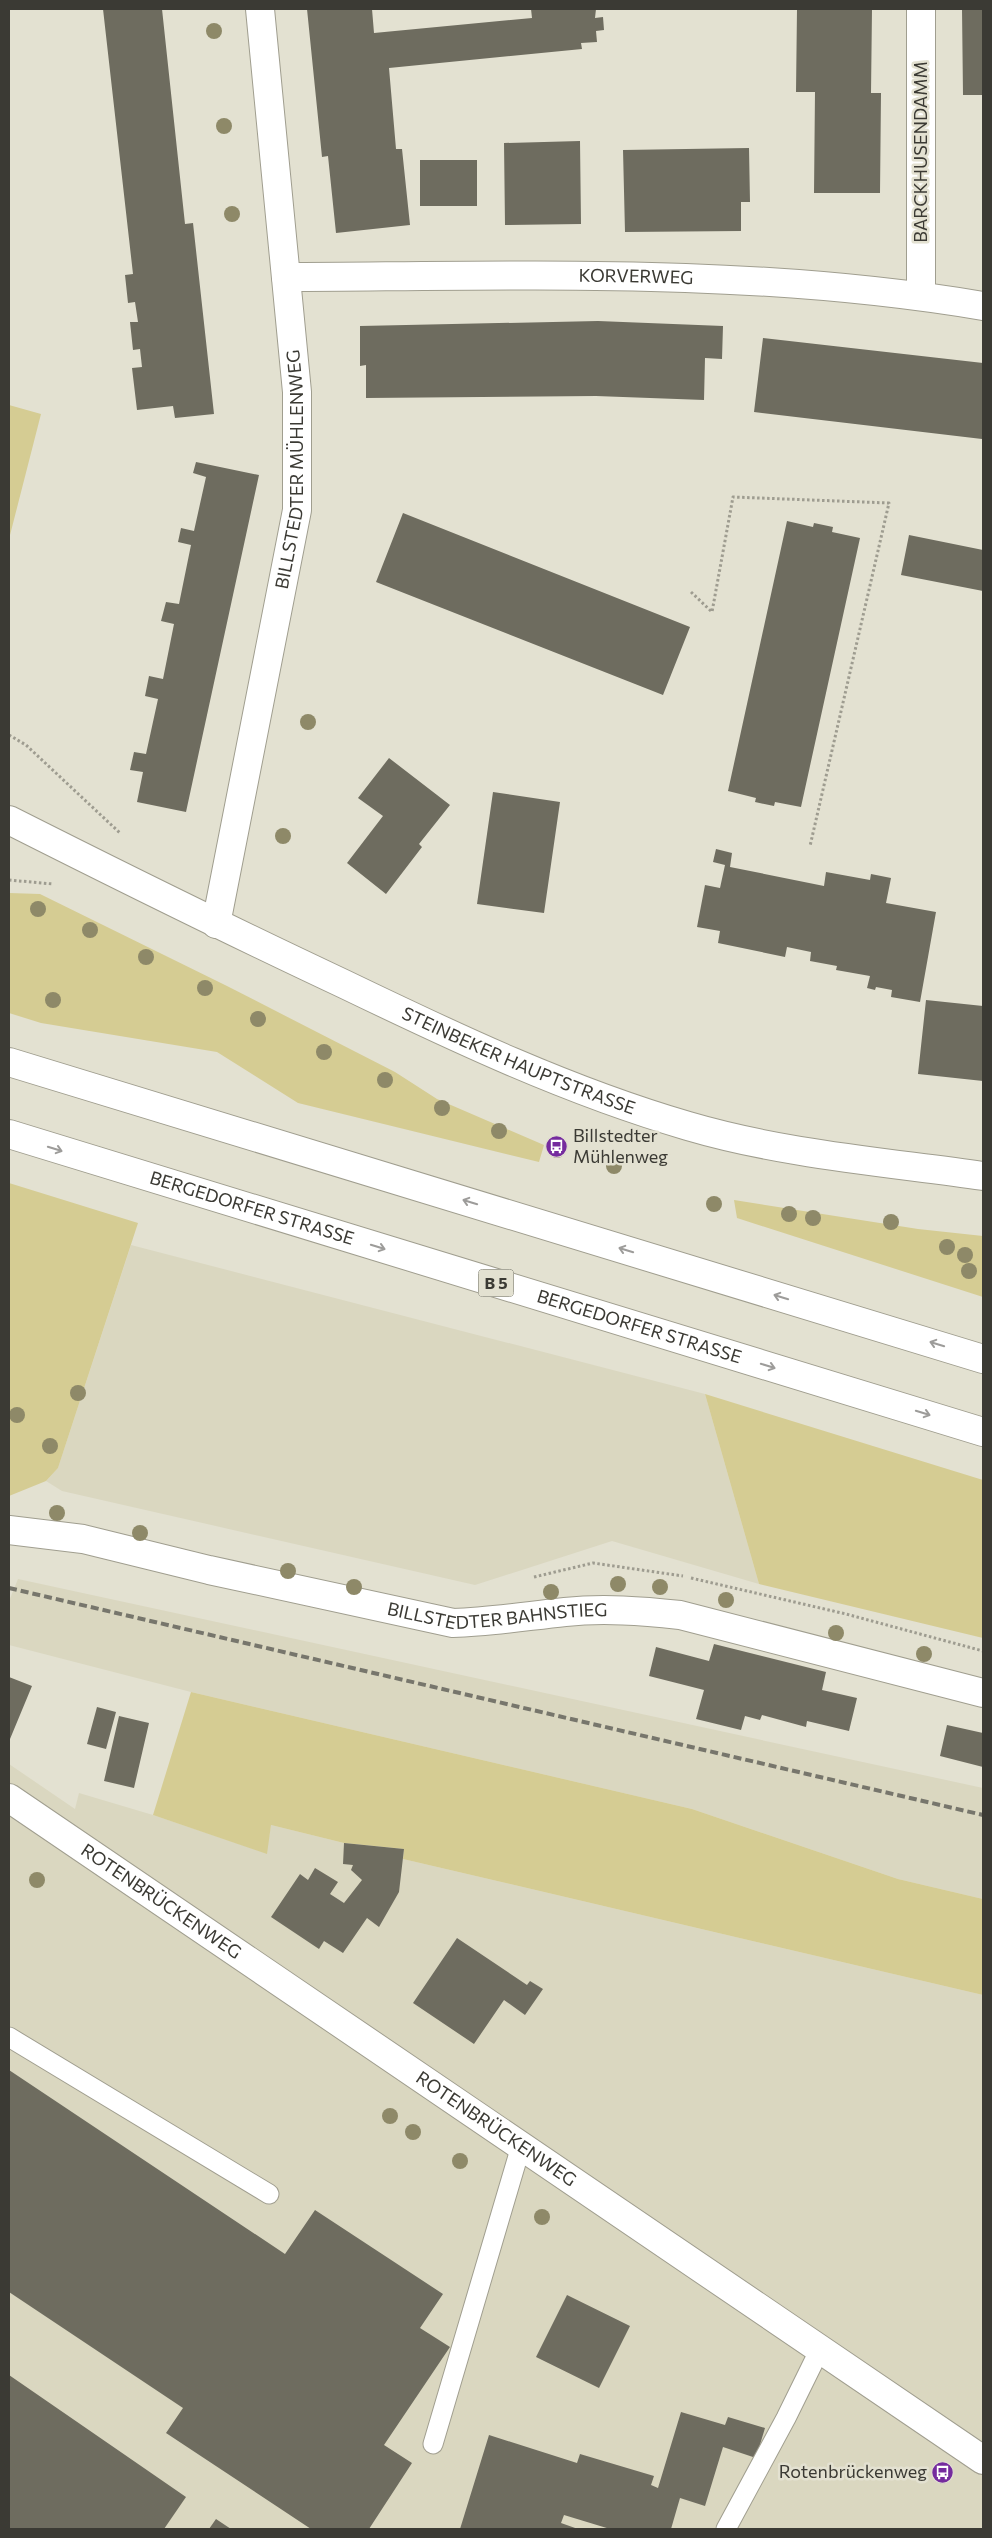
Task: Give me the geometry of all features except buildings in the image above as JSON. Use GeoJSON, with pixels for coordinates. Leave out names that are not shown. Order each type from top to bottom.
{"type":"FeatureCollection","features":[{"type":"Feature","properties":{"kind":"main road","name":"BILLSTEDTER MÜHLENWEG"},"geometry":{"type":"LineString","coordinates":[[216,924],[297,510],[299,488],[296,392],[260,9]]}},
{"type":"Feature","properties":{"kind":"main road","name":"BARCKHUSENDAMM"},"geometry":{"type":"LineString","coordinates":[[921,9],[921,295]]}},
{"type":"Feature","properties":{"kind":"main road","name":"KORVERWEG"},"geometry":{"type":"LineString","coordinates":[[286,277],[561,276],[740,280],[921,295],[983,306]]}},
{"type":"Feature","properties":{"kind":"main road","name":"STEINBEKER HAUPTSTRASSE"},"geometry":{"type":"LineString","coordinates":[[9,820],[216,924],[503,1060],[601,1097],[690,1126],[781,1147],[983,1176]]}},
{"type":"Feature","properties":{"kind":"main road"},"geometry":{"type":"LineString","coordinates":[[9,1062],[983,1358]]}},
{"type":"Feature","properties":{"kind":"main road","name":"BERGEDORFER STRASSE"},"geometry":{"type":"LineString","coordinates":[[9,1134],[983,1432]]}},
{"type":"Feature","properties":{"kind":"main road","name":"BILLSTEDTER BAHNSTIEG"},"geometry":{"type":"LineString","coordinates":[[9,1530],[83,1539],[209,1570],[453,1622],[493,1622],[566,1612],[630,1610],[680,1614],[983,1693]]}},
{"type":"Feature","properties":{"kind":"main road","name":"ROTENBRÜCKENWEG"},"geometry":{"type":"LineString","coordinates":[[9,1798],[983,2460]]}},
{"type":"Feature","properties":{"kind":"lane"},"geometry":{"type":"LineString","coordinates":[[9,2037],[269,2194]]}},
{"type":"Feature","properties":{"kind":"lane"},"geometry":{"type":"LineString","coordinates":[[433,2444],[521,2146]]}},
{"type":"Feature","properties":{"kind":"lane"},"geometry":{"type":"LineString","coordinates":[[726,2529],[786,2418],[820,2349]]}},
{"type":"Feature","properties":{"kind":"path"},"geometry":{"type":"LineString","coordinates":[[691,592],[712,612],[733,497],[889,503],[810,846]]}},
{"type":"Feature","properties":{"kind":"path"},"geometry":{"type":"LineString","coordinates":[[9,735],[26,745],[125,838],[140,886]]}},
{"type":"Feature","properties":{"kind":"path"},"geometry":{"type":"LineString","coordinates":[[531,1578],[594,1563],[631,1567],[726,1585],[846,1614],[983,1651]]}},
{"type":"Feature","properties":{"kind":"shaded area"},"geometry":{"type":"Polygon","coordinates":[[[9,405],[41,414],[9,539],[9,405]]]}},
{"type":"Feature","properties":{"kind":"shaded area"},"geometry":{"type":"Polygon","coordinates":[[[9,893],[40,894],[227,986],[395,1072],[437,1099],[544,1145],[539,1162],[298,1103],[217,1052],[41,1023],[9,1013],[9,893]]]}},
{"type":"Feature","properties":{"kind":"shaded area"},"geometry":{"type":"Polygon","coordinates":[[[9,1183],[138,1223],[58,1468],[46,1481],[9,1496],[9,1183]]]}},
{"type":"Feature","properties":{"kind":"shaded area"},"geometry":{"type":"Polygon","coordinates":[[[734,1200],[918,1229],[983,1236],[983,1297],[737,1218],[734,1200]]]}},
{"type":"Feature","properties":{"kind":"shaded area"},"geometry":{"type":"Polygon","coordinates":[[[131,1245],[705,1394],[759,1584],[612,1541],[475,1585],[62,1491],[46,1481],[58,1468],[131,1245]]]}},
{"type":"Feature","properties":{"kind":"shaded area"},"geometry":{"type":"Polygon","coordinates":[[[705,1394],[983,1480],[983,1638],[759,1584],[705,1394]]]}},
{"type":"Feature","properties":{"kind":"shaded area"},"geometry":{"type":"Polygon","coordinates":[[[18,1579],[983,1788],[983,1899],[898,1879],[692,1809],[191,1692],[9,1645],[9,1601],[18,1579]]]}},
{"type":"Feature","properties":{"kind":"shaded area"},"geometry":{"type":"Polygon","coordinates":[[[191,1692],[692,1809],[898,1879],[983,1899],[983,1995],[403,1859],[404,1849],[344,1843],[271,1825],[267,1854],[153,1815],[191,1692]]]}},
{"type":"Feature","properties":{"kind":"shaded area"},"geometry":{"type":"Polygon","coordinates":[[[9,1764],[75,1809],[79,1793],[153,1815],[266,1853],[271,1825],[344,1843],[404,1849],[403,1859],[983,1995],[983,2529],[9,2529],[9,1764]]]}},
{"type":"Feature","properties":{"kind":"railway"},"geometry":{"type":"LineString","coordinates":[[9,1588],[983,1815]]}},
{"type":"Feature","properties":{"kind":"place","name":"Billstedter Mühlenweg"},"geometry":{"type":"Point","coordinates":[557,1146]}},
{"type":"Feature","properties":{"kind":"place","name":"Rotenbrückenweg"},"geometry":{"type":"Point","coordinates":[943,2472]}}]}
